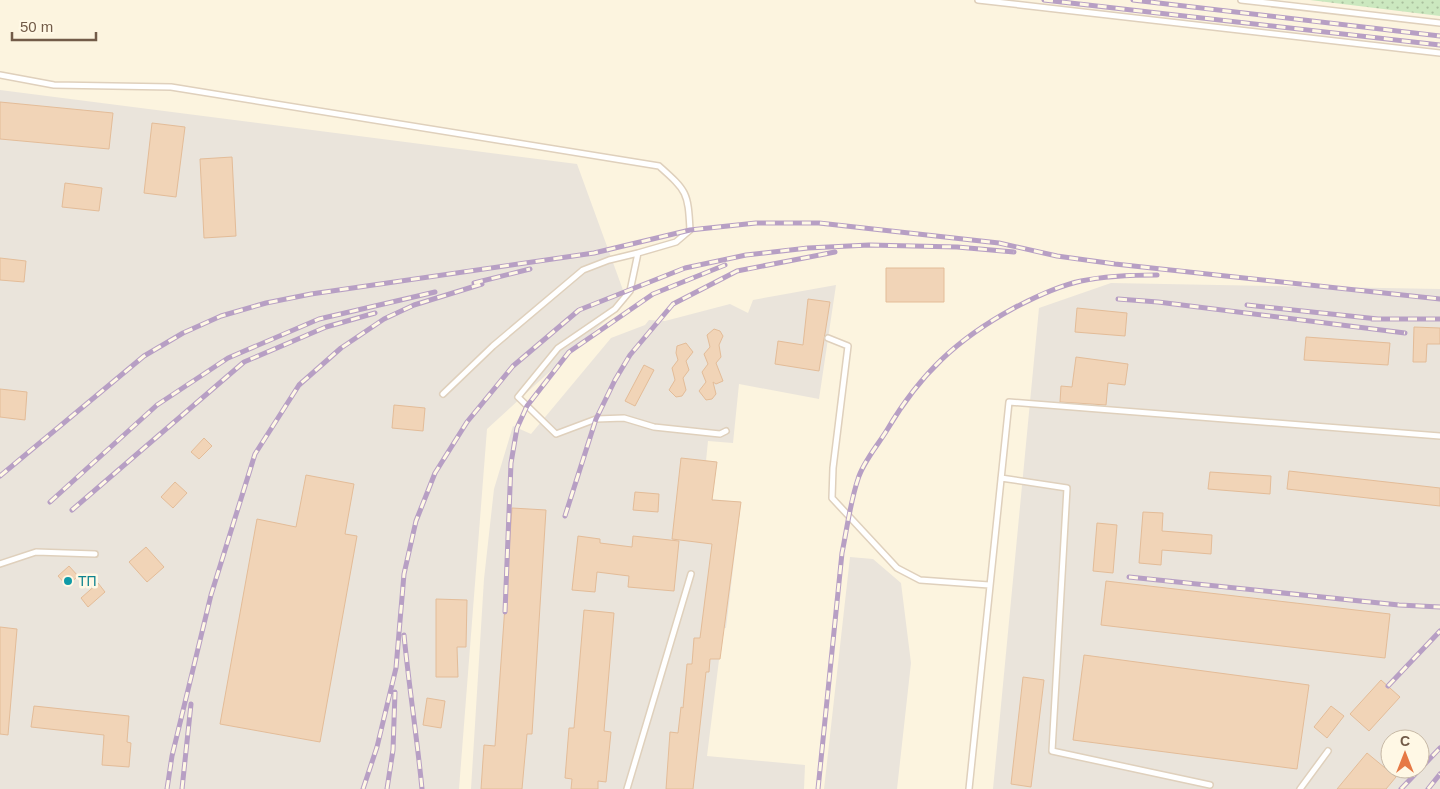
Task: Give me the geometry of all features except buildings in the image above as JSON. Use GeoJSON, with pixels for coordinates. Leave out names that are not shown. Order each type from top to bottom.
{"type":"FeatureCollection","features":[{"type":"Feature","properties":{"kind":"lane"},"geometry":{"type":"LineString","coordinates":[[978,0],[1440,53]]}},
{"type":"Feature","properties":{"kind":"lane"},"geometry":{"type":"LineString","coordinates":[[1241,0],[1440,23]]}},
{"type":"Feature","properties":{"kind":"lane"},"geometry":{"type":"LineString","coordinates":[[0,75],[54,84],[171,87],[659,166],[684,188],[689,209],[690,230],[676,242],[609,260],[583,270],[493,346],[443,394]]}},
{"type":"Feature","properties":{"kind":"lane"},"geometry":{"type":"LineString","coordinates":[[638,253],[630,291],[615,308],[558,348],[518,397],[556,434],[596,419],[624,418],[654,427],[720,434],[726,431]]}},
{"type":"Feature","properties":{"kind":"lane"},"geometry":{"type":"LineString","coordinates":[[828,338],[848,346],[832,498],[897,568],[920,580],[989,585]]}},
{"type":"Feature","properties":{"kind":"lane"},"geometry":{"type":"LineString","coordinates":[[969,789],[1009,402],[1440,436]]}},
{"type":"Feature","properties":{"kind":"lane"},"geometry":{"type":"LineString","coordinates":[[1001,478],[1067,488],[1052,751],[1210,785]]}},
{"type":"Feature","properties":{"kind":"lane"},"geometry":{"type":"LineString","coordinates":[[0,564],[36,552],[95,554]]}},
{"type":"Feature","properties":{"kind":"lane"},"geometry":{"type":"LineString","coordinates":[[627,789],[691,574]]}},
{"type":"Feature","properties":{"kind":"lane"},"geometry":{"type":"LineString","coordinates":[[1300,789],[1328,751]]}},
{"type":"Feature","properties":{"kind":"shaded area"},"geometry":{"type":"Polygon","coordinates":[[[0,90],[577,164],[627,301],[487,429],[459,789],[0,789],[0,90]]]}},
{"type":"Feature","properties":{"kind":"shaded area"},"geometry":{"type":"Polygon","coordinates":[[[1111,283],[1440,289],[1440,789],[993,789],[1039,308],[1111,283]]]}},
{"type":"Feature","properties":{"kind":"shaded area"},"geometry":{"type":"Polygon","coordinates":[[[836,285],[819,399],[739,384],[733,443],[708,441],[706,461],[717,462],[712,499],[741,502],[726,628],[723,628],[707,756],[805,765],[804,789],[471,789],[484,579],[494,489],[513,426],[531,434],[611,338],[645,325],[649,320],[665,321],[730,304],[748,313],[753,300],[836,285]]]}},
{"type":"Feature","properties":{"kind":"shaded area"},"geometry":{"type":"Polygon","coordinates":[[[850,557],[873,559],[901,583],[911,663],[897,789],[824,789],[850,557]]]}},
{"type":"Feature","properties":{"kind":"green space"},"geometry":{"type":"Polygon","coordinates":[[[1310,0],[1440,0],[1440,16],[1310,0]]]}},
{"type":"Feature","properties":{"kind":"railway"},"geometry":{"type":"LineString","coordinates":[[1044,0],[1440,45]]}},
{"type":"Feature","properties":{"kind":"railway"},"geometry":{"type":"LineString","coordinates":[[1133,0],[1440,36]]}},
{"type":"Feature","properties":{"kind":"railway"},"geometry":{"type":"LineString","coordinates":[[0,476],[144,356],[183,333],[221,316],[266,303],[311,294],[594,253],[690,230],[756,223],[819,223],[999,243],[1057,256],[1115,264],[1440,299]]}},
{"type":"Feature","properties":{"kind":"railway"},"geometry":{"type":"LineString","coordinates":[[363,789],[377,747],[396,668],[404,574],[416,521],[435,473],[467,422],[513,366],[579,310],[685,268],[746,255],[808,248],[869,245],[957,247],[1014,252]]}},
{"type":"Feature","properties":{"kind":"railway"},"geometry":{"type":"LineString","coordinates":[[565,516],[596,419],[615,380],[630,355],[673,304],[737,271],[835,252]]}},
{"type":"Feature","properties":{"kind":"railway"},"geometry":{"type":"LineString","coordinates":[[505,612],[511,463],[517,428],[527,406],[569,352],[653,294],[725,265]]}},
{"type":"Feature","properties":{"kind":"railway"},"geometry":{"type":"LineString","coordinates":[[474,283],[530,269]]}},
{"type":"Feature","properties":{"kind":"railway"},"geometry":{"type":"LineString","coordinates":[[818,789],[842,553],[855,488],[863,466],[900,410],[927,375],[957,345],[975,332],[1014,308],[1064,286],[1100,278],[1157,275]]}},
{"type":"Feature","properties":{"kind":"railway"},"geometry":{"type":"LineString","coordinates":[[167,789],[172,756],[211,595],[255,454],[299,385],[341,348],[384,319],[414,305],[482,284]]}},
{"type":"Feature","properties":{"kind":"railway"},"geometry":{"type":"LineString","coordinates":[[50,502],[157,405],[228,358],[319,319],[435,292]]}},
{"type":"Feature","properties":{"kind":"railway"},"geometry":{"type":"LineString","coordinates":[[1118,299],[1158,302],[1405,333]]}},
{"type":"Feature","properties":{"kind":"railway"},"geometry":{"type":"LineString","coordinates":[[1247,305],[1378,319]]}},
{"type":"Feature","properties":{"kind":"railway"},"geometry":{"type":"LineString","coordinates":[[72,510],[244,362],[326,327],[375,313]]}},
{"type":"Feature","properties":{"kind":"railway"},"geometry":{"type":"LineString","coordinates":[[1372,319],[1440,319]]}},
{"type":"Feature","properties":{"kind":"railway"},"geometry":{"type":"LineString","coordinates":[[1129,577],[1399,605],[1440,607]]}},
{"type":"Feature","properties":{"kind":"railway"},"geometry":{"type":"LineString","coordinates":[[1388,686],[1440,631]]}},
{"type":"Feature","properties":{"kind":"railway"},"geometry":{"type":"LineString","coordinates":[[404,635],[422,789]]}},
{"type":"Feature","properties":{"kind":"railway"},"geometry":{"type":"LineString","coordinates":[[387,789],[393,750],[395,692]]}},
{"type":"Feature","properties":{"kind":"railway"},"geometry":{"type":"LineString","coordinates":[[182,789],[191,704]]}},
{"type":"Feature","properties":{"kind":"railway"},"geometry":{"type":"LineString","coordinates":[[1430,758],[1440,748]]}},
{"type":"Feature","properties":{"kind":"railway"},"geometry":{"type":"LineString","coordinates":[[1428,789],[1440,774]]}},
{"type":"Feature","properties":{"kind":"railway"},"geometry":{"type":"LineString","coordinates":[[1401,789],[1410,779]]}},
{"type":"Feature","properties":{"kind":"place","name":"ТП"},"geometry":{"type":"Point","coordinates":[68,581]}}]}
